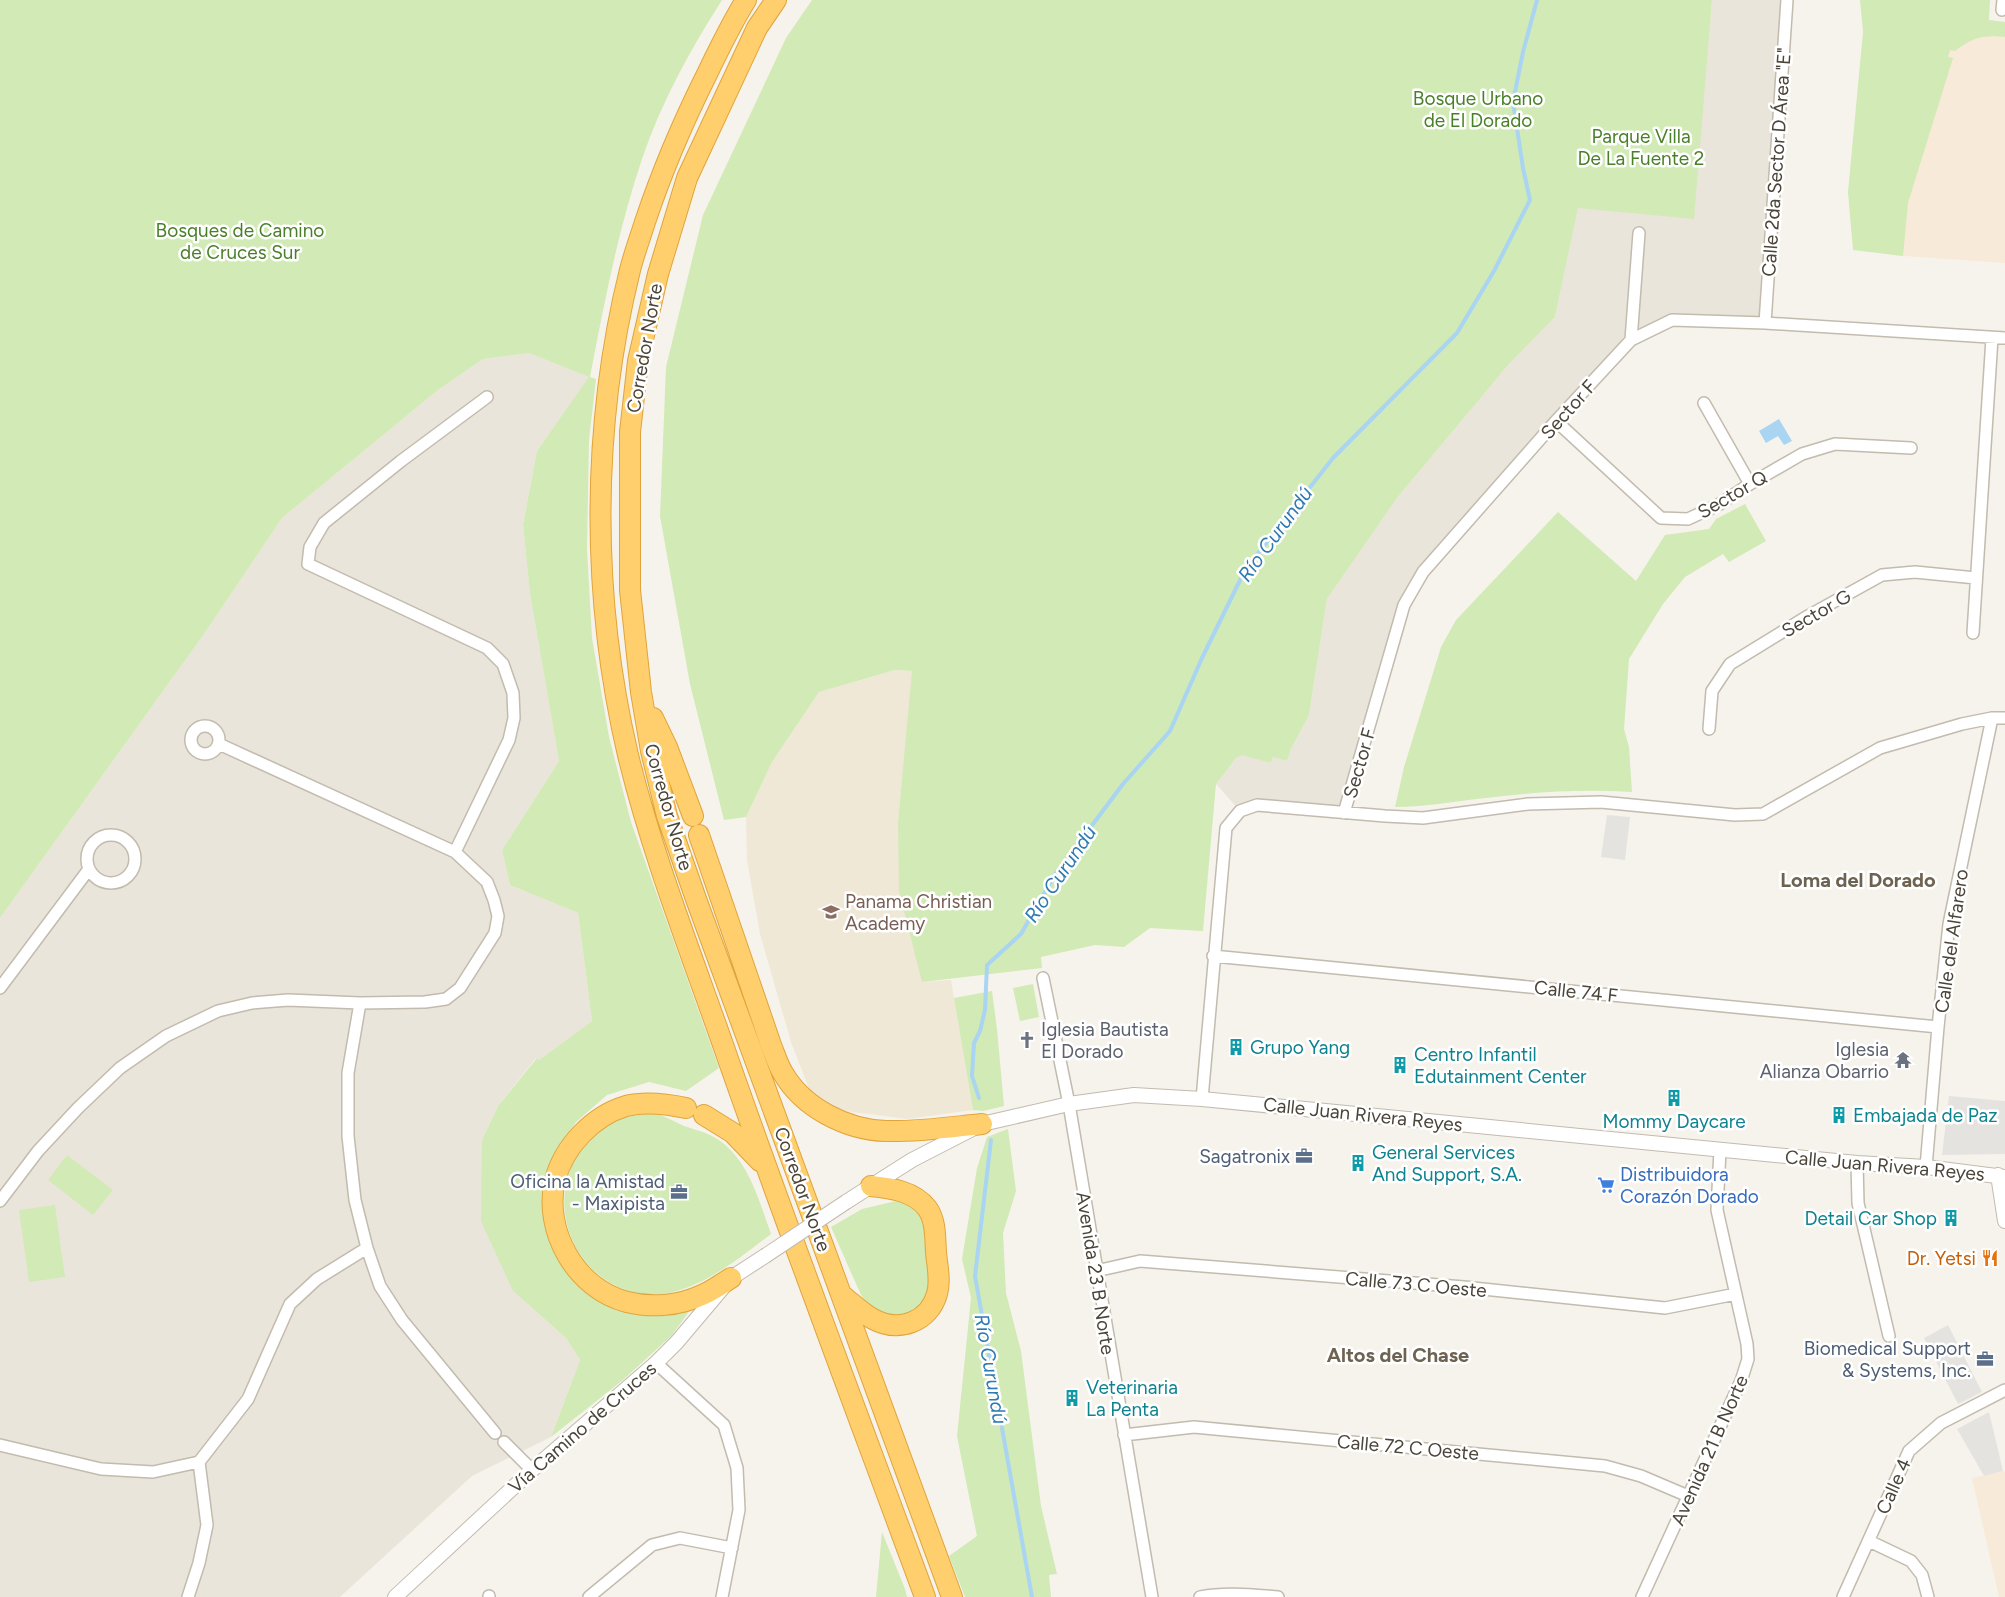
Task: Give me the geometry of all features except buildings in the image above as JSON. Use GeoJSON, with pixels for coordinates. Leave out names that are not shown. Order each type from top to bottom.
{"type":"FeatureCollection","features":[{"type":"Feature","properties":{"kind":"highway","name":"Corredor Norte"},"geometry":{"type":"LineString","coordinates":[[746,0],[697,94],[663,169],[630,266],[611,358],[602,432],[601,511],[603,585],[612,669],[630,761],[656,852],[766,1168],[925,1597]]}},
{"type":"Feature","properties":{"kind":"highway","name":"Corredor Norte"},"geometry":{"type":"LineString","coordinates":[[776,0],[753,36],[687,178],[658,274],[638,361],[630,432],[628,512],[630,590],[641,692],[651,750],[668,816],[696,898],[952,1597]]}},
{"type":"Feature","properties":{"kind":"highway"},"geometry":{"type":"LineString","coordinates":[[641,692],[667,748],[696,825],[771,1046],[784,1074],[811,1106],[836,1119],[859,1126],[885,1132],[982,1124]]}},
{"type":"Feature","properties":{"kind":"highway"},"geometry":{"type":"LineString","coordinates":[[731,1278],[701,1296],[675,1303],[658,1306],[639,1305],[616,1299],[592,1285],[575,1267],[561,1245],[557,1230],[554,1202],[555,1180],[563,1160],[577,1140],[592,1124],[609,1113],[627,1106],[659,1104],[696,1111],[734,1133],[766,1168]]}},
{"type":"Feature","properties":{"kind":"highway"},"geometry":{"type":"LineString","coordinates":[[842,1294],[874,1320],[899,1326],[913,1324],[925,1315],[933,1303],[937,1292],[939,1280],[934,1223],[926,1206],[915,1197],[907,1194],[871,1186]]}},
{"type":"Feature","properties":{"kind":"street","name":"Calle 2da Sector D Área \"E\""},"geometry":{"type":"LineString","coordinates":[[1764,324],[1787,0]]}},
{"type":"Feature","properties":{"kind":"street"},"geometry":{"type":"LineString","coordinates":[[1631,340],[1639,233]]}},
{"type":"Feature","properties":{"kind":"street","name":"Sector F"},"geometry":{"type":"LineString","coordinates":[[1344,813],[1404,605],[1423,572],[1556,421],[1631,340],[1672,320],[2005,338]]}},
{"type":"Feature","properties":{"kind":"street"},"geometry":{"type":"LineString","coordinates":[[1973,633],[1992,338]]}},
{"type":"Feature","properties":{"kind":"street"},"geometry":{"type":"LineString","coordinates":[[455,852],[509,740],[514,718],[513,693],[502,664],[487,648],[308,564],[310,547],[324,523],[401,461],[487,397]]}},
{"type":"Feature","properties":{"kind":"street"},"geometry":{"type":"LineString","coordinates":[[1704,403],[1750,484]]}},
{"type":"Feature","properties":{"kind":"street","name":"Sector Q"},"geometry":{"type":"LineString","coordinates":[[1556,421],[1661,518],[1688,519],[1718,505],[1802,454],[1835,444],[1911,448]]}},
{"type":"Feature","properties":{"kind":"street","name":"Sector G"},"geometry":{"type":"LineString","coordinates":[[1709,729],[1712,691],[1730,664],[1808,616],[1882,575],[1915,572],[1976,578]]}},
{"type":"Feature","properties":{"kind":"street"},"geometry":{"type":"LineString","coordinates":[[1202,1099],[1213,956],[1226,828],[1240,811],[1257,805],[1423,818],[1528,804],[1601,802],[1735,815],[1763,814],[1880,748],[1962,724],[1992,718],[2005,718]]}},
{"type":"Feature","properties":{"kind":"street","name":"Calle del Alfarero"},"geometry":{"type":"LineString","coordinates":[[1926,1167],[1949,924],[1992,718]]}},
{"type":"Feature","properties":{"kind":"street"},"geometry":{"type":"LineString","coordinates":[[0,1200],[38,1151],[78,1108],[120,1068],[166,1036],[218,1011],[252,1003],[288,1000],[360,1003],[425,1002],[446,999],[460,988],[495,933],[498,916],[487,882],[455,852],[219,744]]}},
{"type":"Feature","properties":{"kind":"street"},"geometry":{"type":"LineString","coordinates":[[0,988],[89,868],[87,858],[92,844],[105,835],[120,836],[132,846],[135,853],[134,868],[125,879],[118,882],[103,882],[96,878],[89,868]]}},
{"type":"Feature","properties":{"kind":"street","name":"Calle 74 F"},"geometry":{"type":"LineString","coordinates":[[1213,956],[1938,1027]]}},
{"type":"Feature","properties":{"kind":"street","name":"Avenida 23 B Norte"},"geometry":{"type":"LineString","coordinates":[[1043,978],[1069,1104],[1152,1597]]}},
{"type":"Feature","properties":{"kind":"street"},"geometry":{"type":"LineString","coordinates":[[360,1003],[348,1073],[348,1136],[355,1200],[367,1248],[380,1286],[402,1320],[495,1433]]}},
{"type":"Feature","properties":{"kind":"street","name":"Calle Juan Rivera Reyes"},"geometry":{"type":"LineString","coordinates":[[765,1256],[912,1160],[982,1124],[1069,1104],[1134,1095],[1202,1099],[1857,1163],[2003,1174]]}},
{"type":"Feature","properties":{"kind":"street","name":"Avenida 21 B Norte"},"geometry":{"type":"LineString","coordinates":[[1642,1597],[1741,1381],[1748,1359],[1747,1344],[1717,1210],[1720,1150]]}},
{"type":"Feature","properties":{"kind":"street"},"geometry":{"type":"LineString","coordinates":[[1857,1163],[1858,1203],[1889,1336]]}},
{"type":"Feature","properties":{"kind":"street"},"geometry":{"type":"LineString","coordinates":[[2003,1174],[2005,1221]]}},
{"type":"Feature","properties":{"kind":"street"},"geometry":{"type":"LineString","coordinates":[[0,1445],[101,1469],[153,1472],[199,1462],[248,1398],[290,1304],[317,1279],[367,1248]]}},
{"type":"Feature","properties":{"kind":"street","name":"Vía Camino de Cruces"},"geometry":{"type":"LineString","coordinates":[[395,1597],[532,1470],[656,1363],[677,1342],[731,1278],[765,1256]]}},
{"type":"Feature","properties":{"kind":"street","name":"Calle 73 C Oeste"},"geometry":{"type":"LineString","coordinates":[[1096,1271],[1140,1260],[1464,1287],[1665,1308],[1736,1294]]}},
{"type":"Feature","properties":{"kind":"street"},"geometry":{"type":"LineString","coordinates":[[656,1363],[724,1425],[737,1468],[739,1510],[722,1597]]}},
{"type":"Feature","properties":{"kind":"street","name":"Calle 4"},"geometry":{"type":"LineString","coordinates":[[1843,1597],[1909,1450],[1941,1423],[2005,1390]]}},
{"type":"Feature","properties":{"kind":"street","name":"Calle 72 C Oeste"},"geometry":{"type":"LineString","coordinates":[[1124,1435],[1194,1427],[1605,1466],[1641,1476],[1688,1496]]}},
{"type":"Feature","properties":{"kind":"street"},"geometry":{"type":"LineString","coordinates":[[504,1442],[532,1470]]}},
{"type":"Feature","properties":{"kind":"street"},"geometry":{"type":"LineString","coordinates":[[188,1597],[207,1525],[199,1462]]}},
{"type":"Feature","properties":{"kind":"street"},"geometry":{"type":"LineString","coordinates":[[589,1597],[652,1546],[680,1538],[732,1548]]}},
{"type":"Feature","properties":{"kind":"street"},"geometry":{"type":"LineString","coordinates":[[1869,1541],[1911,1561],[1922,1575],[1928,1597]]}},
{"type":"Feature","properties":{"kind":"street"},"geometry":{"type":"LineString","coordinates":[[1200,1597],[1237,1594],[1278,1597]]}},
{"type":"Feature","properties":{"kind":"shaded area"},"geometry":{"type":"Polygon","coordinates":[[[1712,0],[1787,0],[1765,323],[1672,320],[1631,340],[1423,572],[1404,605],[1344,813],[1257,805],[1240,811],[1216,784],[1236,758],[1242,754],[1271,763],[1273,757],[1287,761],[1291,749],[1309,715],[1327,599],[1397,498],[1509,364],[1555,317],[1578,207],[1706,61],[1712,0]]]}},
{"type":"Feature","properties":{"kind":"shaded area"},"geometry":{"type":"Polygon","coordinates":[[[2005,22],[2005,263],[1890,255],[1950,43],[2005,22]]]}},
{"type":"Feature","properties":{"kind":"shaded area"},"geometry":{"type":"Polygon","coordinates":[[[529,353],[590,377],[537,451],[523,523],[530,594],[559,761],[502,850],[510,885],[578,913],[592,1021],[539,1060],[536,1058],[498,1106],[482,1140],[513,1291],[566,1338],[580,1360],[551,1437],[472,1476],[340,1597],[0,1597],[0,918],[204,634],[282,518],[438,390],[483,359],[529,353]]]}},
{"type":"Feature","properties":{"kind":"shaded area","name":"Panama Christian Academy"},"geometry":{"type":"Polygon","coordinates":[[[895,670],[913,671],[898,822],[922,982],[951,980],[973,1110],[907,1119],[844,1111],[811,1094],[791,1042],[760,934],[747,860],[746,817],[772,762],[819,692],[895,670]]]}},
{"type":"Feature","properties":{"kind":"shaded area"},"geometry":{"type":"Polygon","coordinates":[[[1607,815],[1630,817],[1625,860],[1601,857],[1607,815]]]}},
{"type":"Feature","properties":{"kind":"shaded area"},"geometry":{"type":"Polygon","coordinates":[[[1949,1096],[2005,1101],[2005,1154],[1942,1155],[1949,1096]]]}},
{"type":"Feature","properties":{"kind":"shaded area"},"geometry":{"type":"Polygon","coordinates":[[[1948,1325],[1982,1392],[1958,1404],[1924,1338],[1948,1325]]]}},
{"type":"Feature","properties":{"kind":"shaded area"},"geometry":{"type":"Polygon","coordinates":[[[1989,1412],[2003,1471],[1984,1476],[1957,1429],[1989,1412]]]}},
{"type":"Feature","properties":{"kind":"shaded area"},"geometry":{"type":"Polygon","coordinates":[[[2005,1471],[2005,1597],[1999,1597],[1972,1478],[2005,1471]]]}},
{"type":"Feature","properties":{"kind":"green space","name":"Bosques de Camino de Cruces Sur"},"geometry":{"type":"Polygon","coordinates":[[[0,0],[722,0],[667,97],[642,159],[619,240],[590,377],[596,379],[589,440],[587,549],[592,638],[609,737],[631,822],[719,1068],[686,1091],[649,1082],[607,1095],[576,1122],[556,1152],[553,1227],[608,1299],[696,1302],[672,1335],[623,1380],[551,1437],[580,1360],[566,1338],[513,1291],[481,1221],[482,1140],[498,1106],[537,1058],[539,1060],[592,1021],[578,913],[510,885],[502,850],[559,761],[530,594],[523,524],[537,451],[589,377],[529,353],[483,359],[438,390],[282,518],[204,634],[0,918],[0,0]]]}},
{"type":"Feature","properties":{"kind":"green space"},"geometry":{"type":"Polygon","coordinates":[[[812,0],[1712,0],[1694,219],[1578,208],[1555,317],[1509,364],[1397,498],[1327,599],[1309,715],[1291,749],[1287,761],[1273,757],[1271,763],[1242,755],[1236,758],[1216,784],[1203,931],[1150,928],[1124,947],[1095,945],[1041,957],[1042,968],[922,982],[899,891],[898,822],[912,671],[895,670],[819,692],[772,762],[746,817],[724,820],[690,684],[660,516],[666,367],[703,215],[786,38],[812,0]]]}},
{"type":"Feature","properties":{"kind":"green space"},"geometry":{"type":"Polygon","coordinates":[[[1860,0],[1990,0],[1989,20],[2005,22],[2005,37],[1990,36],[1979,38],[1955,51],[1950,50],[1948,57],[1953,58],[1908,203],[1903,256],[1853,250],[1848,192],[1863,32],[1860,0]]]}},
{"type":"Feature","properties":{"kind":"green space"},"geometry":{"type":"Polygon","coordinates":[[[1745,504],[1766,541],[1729,562],[1723,554],[1685,577],[1663,604],[1629,659],[1624,729],[1629,747],[1632,792],[1577,791],[1540,793],[1395,807],[1404,767],[1441,647],[1456,620],[1558,512],[1636,581],[1665,535],[1709,529],[1716,519],[1745,504]]]}},
{"type":"Feature","properties":{"kind":"green space"},"geometry":{"type":"Polygon","coordinates":[[[1033,984],[1039,1017],[1020,1021],[1013,988],[1033,984]]]}},
{"type":"Feature","properties":{"kind":"green space"},"geometry":{"type":"Polygon","coordinates":[[[992,991],[1004,1106],[983,1111],[973,1110],[954,998],[992,991]]]}},
{"type":"Feature","properties":{"kind":"green space"},"geometry":{"type":"Polygon","coordinates":[[[652,1113],[704,1132],[723,1143],[733,1153],[750,1178],[771,1234],[717,1273],[702,1281],[671,1293],[643,1295],[614,1285],[589,1266],[575,1246],[567,1224],[564,1201],[568,1178],[577,1157],[591,1138],[621,1119],[652,1113]]]}},
{"type":"Feature","properties":{"kind":"green space"},"geometry":{"type":"Polygon","coordinates":[[[1008,1129],[1016,1191],[1003,1233],[1006,1293],[1021,1351],[1041,1506],[1057,1574],[1049,1575],[1051,1597],[965,1597],[949,1556],[977,1536],[957,1436],[971,1298],[962,1259],[977,1168],[987,1137],[1008,1129]]]}},
{"type":"Feature","properties":{"kind":"green space"},"geometry":{"type":"Polygon","coordinates":[[[67,1155],[113,1190],[93,1215],[48,1180],[67,1155]]]}},
{"type":"Feature","properties":{"kind":"green space"},"geometry":{"type":"Polygon","coordinates":[[[896,1201],[912,1206],[923,1219],[929,1281],[928,1292],[924,1301],[917,1308],[908,1313],[889,1316],[879,1313],[871,1307],[861,1295],[831,1227],[862,1209],[896,1201]]]}},
{"type":"Feature","properties":{"kind":"green space"},"geometry":{"type":"Polygon","coordinates":[[[55,1205],[65,1277],[29,1282],[19,1210],[55,1205]]]}},
{"type":"Feature","properties":{"kind":"green space"},"geometry":{"type":"Polygon","coordinates":[[[882,1532],[905,1589],[907,1597],[876,1597],[882,1532]]]}},
{"type":"Feature","properties":{"kind":"water"},"geometry":{"type":"Polygon","coordinates":[[[1779,419],[1792,441],[1784,445],[1778,436],[1766,443],[1759,431],[1779,419]]]}},
{"type":"Feature","properties":{"kind":"waterway","name":"Río Curundú"},"geometry":{"type":"LineString","coordinates":[[979,1098],[972,1076],[974,1043],[980,1031],[985,1010],[987,965],[1021,934],[1054,876],[1123,784],[1170,731],[1202,658],[1245,570],[1333,458],[1457,333],[1494,271],[1530,200],[1513,102],[1523,52],[1537,0]]}},
{"type":"Feature","properties":{"kind":"waterway","name":"Río Curundú"},"geometry":{"type":"LineString","coordinates":[[991,1140],[975,1276],[1032,1597]]}},
{"type":"Feature","properties":{"kind":"place","name":"Panama Christian Academy"},"geometry":{"type":"Point","coordinates":[831,912]}},
{"type":"Feature","properties":{"kind":"place","name":"Iglesia Bautista El Dorado"},"geometry":{"type":"Point","coordinates":[1027,1040]}},
{"type":"Feature","properties":{"kind":"place","name":"Grupo Yang"},"geometry":{"type":"Point","coordinates":[1236,1047]}},
{"type":"Feature","properties":{"kind":"place","name":"Iglesia Alianza Obarrio"},"geometry":{"type":"Point","coordinates":[1903,1060]}},
{"type":"Feature","properties":{"kind":"place","name":"Centro Infantil Edutainment Center"},"geometry":{"type":"Point","coordinates":[1400,1065]}},
{"type":"Feature","properties":{"kind":"place","name":"Mommy Daycare"},"geometry":{"type":"Point","coordinates":[1674,1098]}},
{"type":"Feature","properties":{"kind":"place","name":"Embajada de Paz"},"geometry":{"type":"Point","coordinates":[1839,1115]}},
{"type":"Feature","properties":{"kind":"place","name":"Sagatronix"},"geometry":{"type":"Point","coordinates":[1304,1156]}},
{"type":"Feature","properties":{"kind":"place","name":"General Services And Support, S.A."},"geometry":{"type":"Point","coordinates":[1358,1163]}},
{"type":"Feature","properties":{"kind":"place","name":"Distribuidora Corazón Dorado"},"geometry":{"type":"Point","coordinates":[1606,1185]}},
{"type":"Feature","properties":{"kind":"place","name":"Oficina la Amistad - Maxipista"},"geometry":{"type":"Point","coordinates":[679,1192]}},
{"type":"Feature","properties":{"kind":"place","name":"Detail Car Shop"},"geometry":{"type":"Point","coordinates":[1951,1218]}},
{"type":"Feature","properties":{"kind":"place","name":"Dr. Yetsi"},"geometry":{"type":"Point","coordinates":[1990,1258]}},
{"type":"Feature","properties":{"kind":"place","name":"Biomedical Support & Systems, Inc."},"geometry":{"type":"Point","coordinates":[1985,1359]}},
{"type":"Feature","properties":{"kind":"place","name":"Veterinaria La Penta"},"geometry":{"type":"Point","coordinates":[1072,1398]}},
{"type":"Feature","properties":{"kind":"district","name":"Loma del Dorado"},"geometry":{"type":"Point","coordinates":[1858,880]}},
{"type":"Feature","properties":{"kind":"district","name":"Altos del Chase"},"geometry":{"type":"Point","coordinates":[1398,1355]}},
{"type":"Feature","properties":{"kind":"park label","name":"Bosque Urbano de El Dorado"},"geometry":{"type":"Point","coordinates":[1478,109]}},
{"type":"Feature","properties":{"kind":"park label","name":"Parque Villa De La Fuente 2"},"geometry":{"type":"Point","coordinates":[1641,147]}}]}
